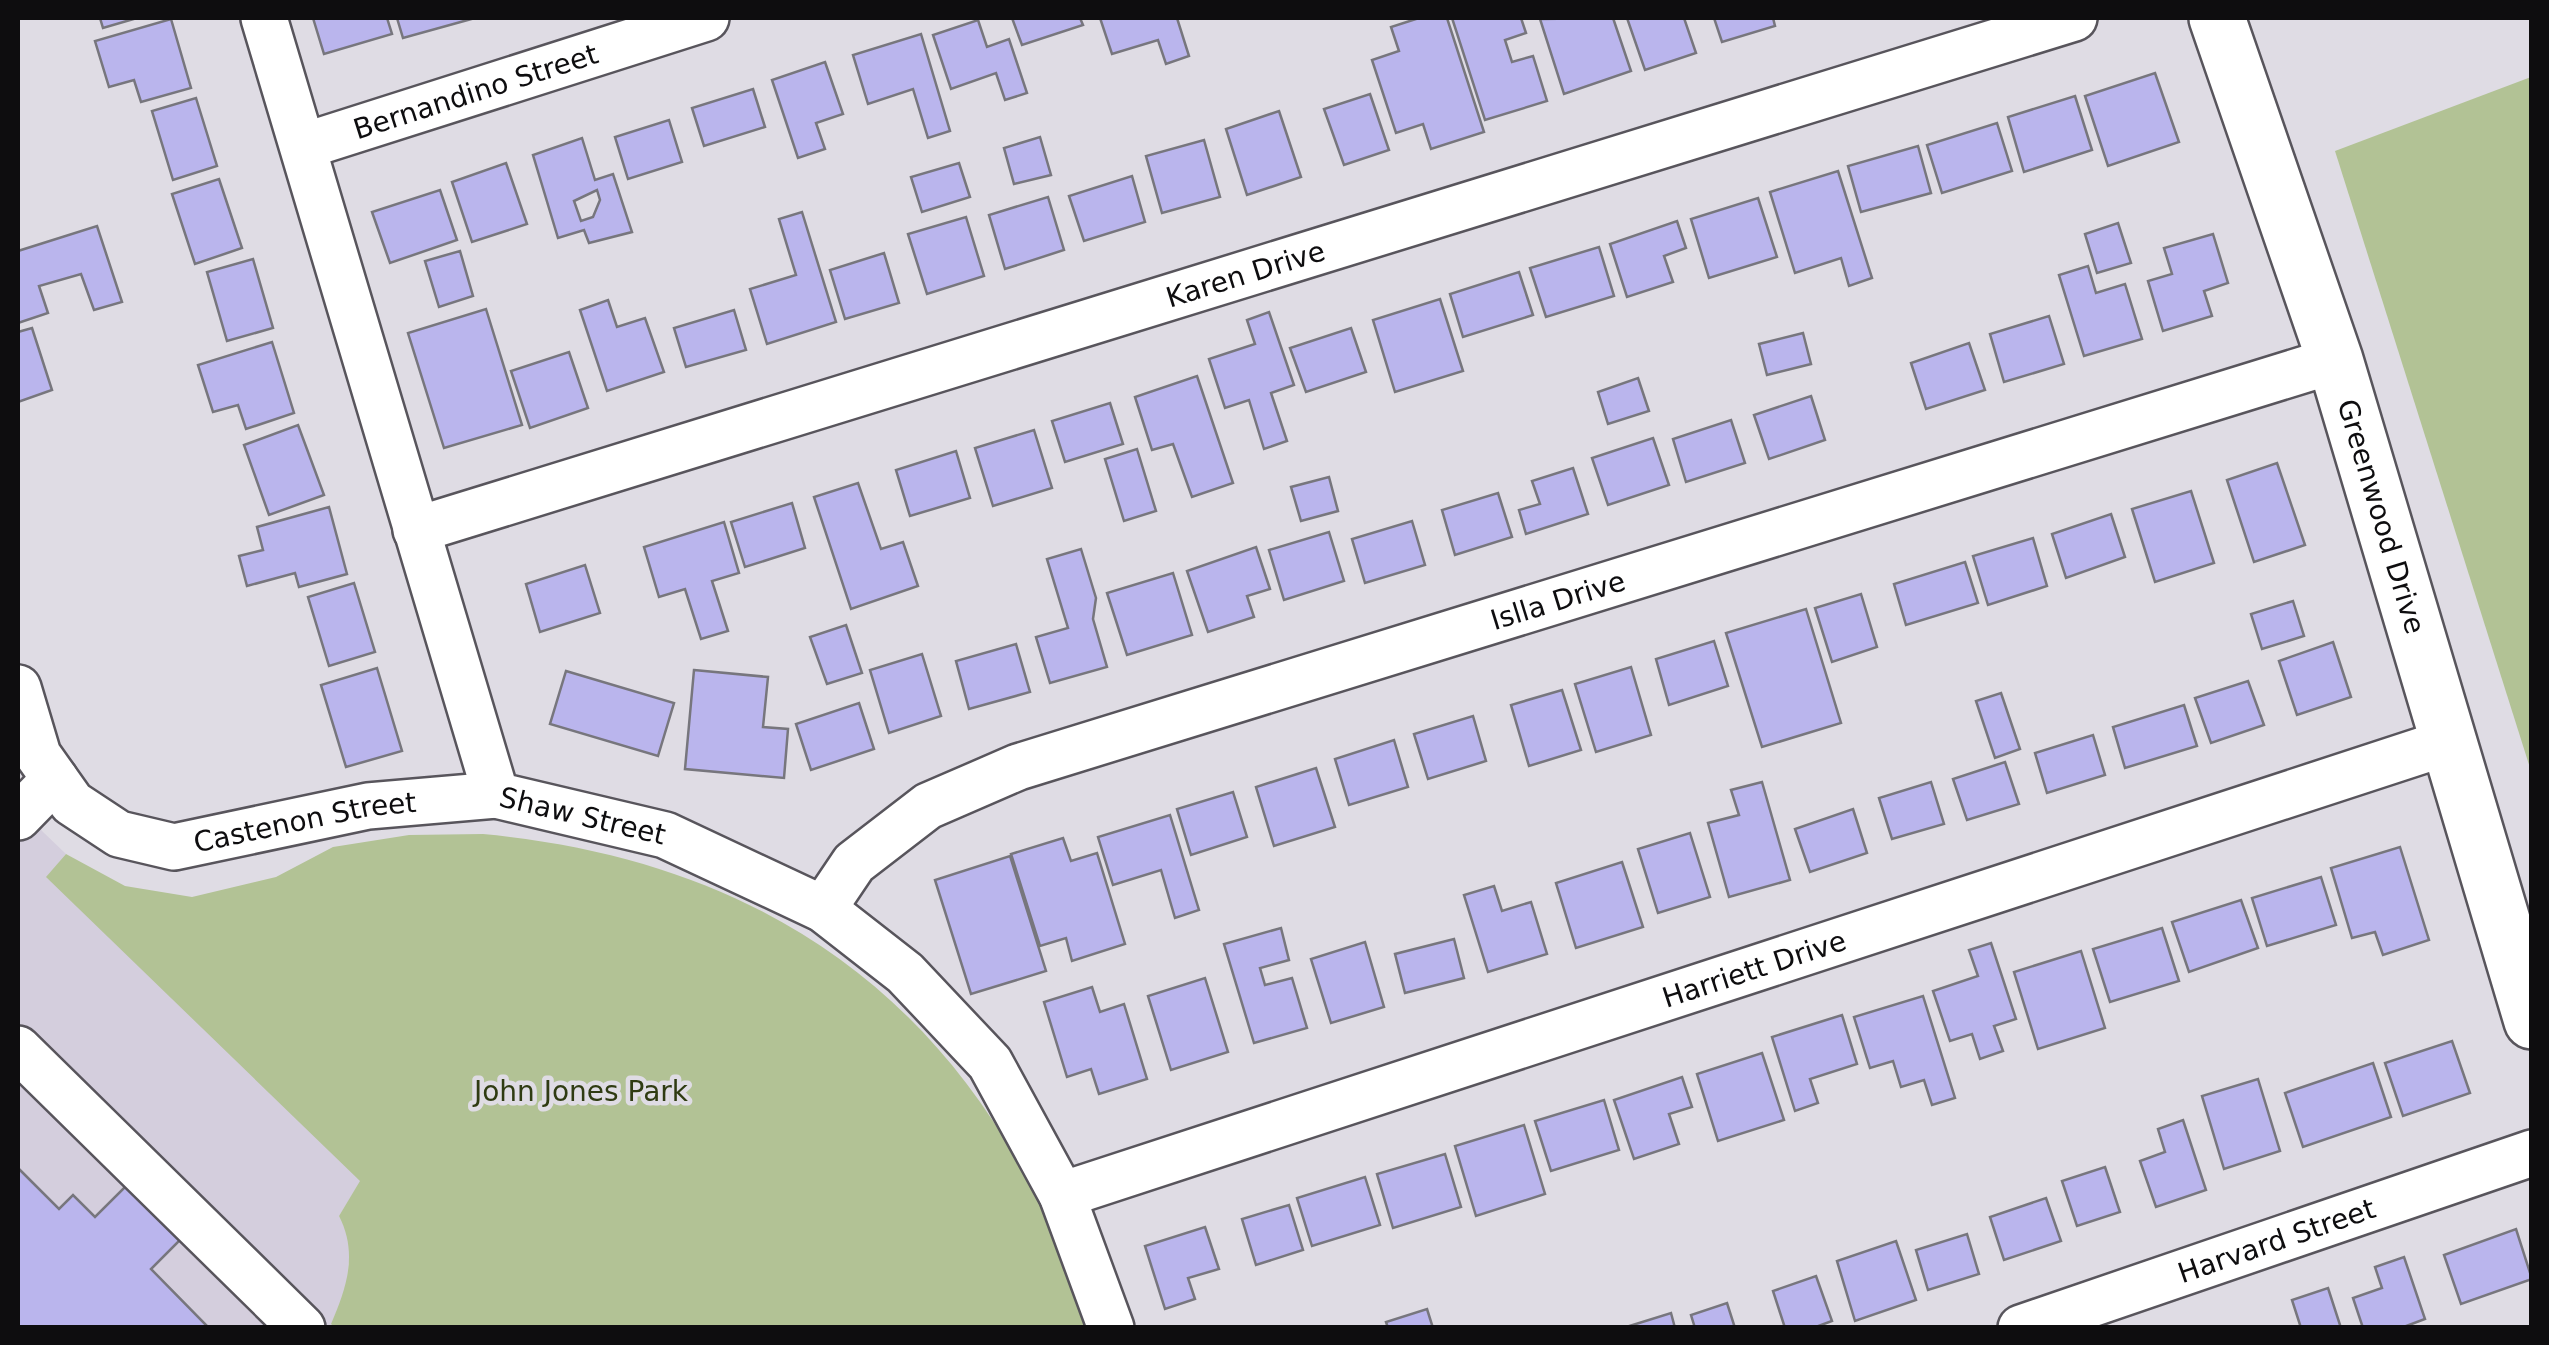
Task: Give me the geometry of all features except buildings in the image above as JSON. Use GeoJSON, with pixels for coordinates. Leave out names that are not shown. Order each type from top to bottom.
{"type":"FeatureCollection","features":[{"type":"Feature","properties":{"kind":"main road","name":"Greenwood Drive"},"geometry":{"type":"LineString","coordinates":[[2217,18],[2335,360],[2445,743],[2519,936],[2532,1021]]}},
{"type":"Feature","properties":{"kind":"street","name":"Shaw Street"},"geometry":{"type":"LineString","coordinates":[[264,18],[496,795],[665,835],[823,909],[904,973],[990,1063],[1062,1195],[1111,1328]]}},
{"type":"Feature","properties":{"kind":"street","name":"Bernandino Street"},"geometry":{"type":"LineString","coordinates":[[304,146],[706,18]]}},
{"type":"Feature","properties":{"kind":"street","name":"Karen Drive"},"geometry":{"type":"LineString","coordinates":[[416,530],[2074,18]]}},
{"type":"Feature","properties":{"kind":"street","name":"Islla Drive"},"geometry":{"type":"LineString","coordinates":[[823,909],[854,864],[928,806],[1018,767],[2335,360]]}},
{"type":"Feature","properties":{"kind":"street","name":"Castenon Street"},"geometry":{"type":"LineString","coordinates":[[18,688],[38,755],[72,803],[120,834],[174,847],[368,806],[496,795]]}},
{"type":"Feature","properties":{"kind":"street","name":"Harriett Drive"},"geometry":{"type":"LineString","coordinates":[[1062,1195],[2445,743]]}},
{"type":"Feature","properties":{"kind":"street"},"geometry":{"type":"LineString","coordinates":[[18,817],[55,779]]}},
{"type":"Feature","properties":{"kind":"street"},"geometry":{"type":"LineString","coordinates":[[18,1049],[302,1328]]}},
{"type":"Feature","properties":{"kind":"street","name":"Harvard Street"},"geometry":{"type":"LineString","coordinates":[[2021,1328],[2532,1153]]}},
{"type":"Feature","properties":{"kind":"shaded area"},"geometry":{"type":"Polygon","coordinates":[[[18,790],[42,831],[66,854],[47,877],[361,1181],[339,1216],[351,1240],[346,1290],[331,1324],[334,1327],[18,1327],[18,790]]]}},
{"type":"Feature","properties":{"kind":"green space"},"geometry":{"type":"Polygon","coordinates":[[[2532,77],[2531,771],[2335,151],[2532,77]]]}},
{"type":"Feature","properties":{"kind":"green space","name":"John Jones Park"},"geometry":{"type":"Polygon","coordinates":[[[483,834],[580,848],[671,873],[754,907],[830,952],[899,1008],[960,1075],[1012,1152],[1057,1241],[1086,1327],[334,1327],[331,1324],[346,1283],[349,1257],[339,1216],[360,1181],[46,877],[66,854],[125,886],[192,897],[276,877],[333,847],[409,835],[483,834]]]}}]}
